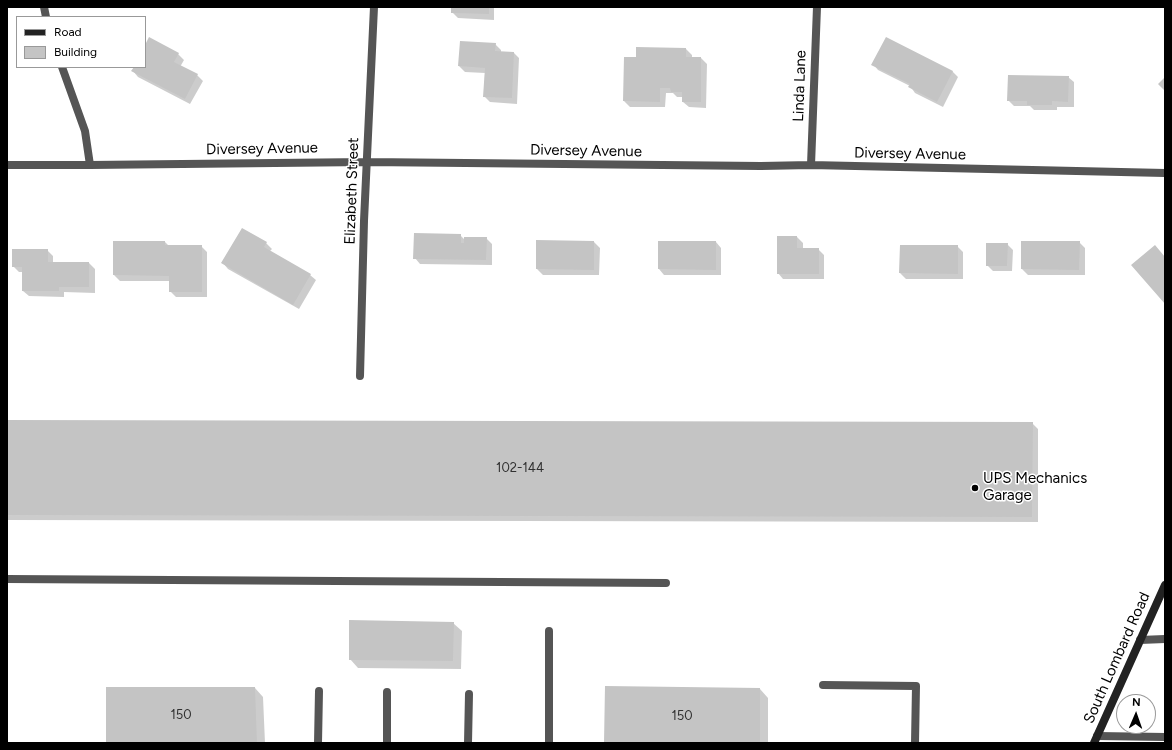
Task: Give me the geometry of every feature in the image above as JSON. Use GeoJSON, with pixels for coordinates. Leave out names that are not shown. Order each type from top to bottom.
{"type":"FeatureCollection","features":[{"type":"Feature","properties":{"kind":"street","name":"Elizabeth Street"},"geometry":{"type":"LineString","coordinates":[[360,376],[364,222],[374,7]]}},
{"type":"Feature","properties":{"kind":"street","name":"Linda Lane"},"geometry":{"type":"LineString","coordinates":[[811,166],[817,7]]}},
{"type":"Feature","properties":{"kind":"street"},"geometry":{"type":"LineString","coordinates":[[62,68],[85,131],[90,165]]}},
{"type":"Feature","properties":{"kind":"street","name":"Diversey Avenue"},"geometry":{"type":"LineString","coordinates":[[7,164],[90,165],[367,162],[811,166],[1165,173]]}},
{"type":"Feature","properties":{"kind":"street"},"geometry":{"type":"LineString","coordinates":[[7,579],[666,583]]}},
{"type":"Feature","properties":{"kind":"street","name":"South Lombard Road"},"geometry":{"type":"LineString","coordinates":[[1095,739],[1165,586]]}},
{"type":"Feature","properties":{"kind":"street"},"geometry":{"type":"LineString","coordinates":[[549,631],[549,743]]}},
{"type":"Feature","properties":{"kind":"street"},"geometry":{"type":"LineString","coordinates":[[1140,640],[1165,639]]}},
{"type":"Feature","properties":{"kind":"street"},"geometry":{"type":"LineString","coordinates":[[823,685],[916,686],[915,743]]}},
{"type":"Feature","properties":{"kind":"street"},"geometry":{"type":"LineString","coordinates":[[318,743],[319,691]]}},
{"type":"Feature","properties":{"kind":"street"},"geometry":{"type":"LineString","coordinates":[[387,692],[387,743]]}},
{"type":"Feature","properties":{"kind":"street"},"geometry":{"type":"LineString","coordinates":[[468,743],[469,694]]}},
{"type":"Feature","properties":{"kind":"street"},"geometry":{"type":"LineString","coordinates":[[1095,739],[1165,737]]}},
{"type":"Feature","properties":{"kind":"building"},"geometry":{"type":"Polygon","coordinates":[[[451,7],[489,7],[489,14],[451,13],[451,7]]]}},
{"type":"Feature","properties":{"kind":"building"},"geometry":{"type":"Polygon","coordinates":[[[149,37],[179,53],[174,62],[198,74],[185,99],[131,71],[133,68],[146,68],[146,43],[149,37]]]}},
{"type":"Feature","properties":{"kind":"building"},"geometry":{"type":"Polygon","coordinates":[[[886,37],[953,71],[937,102],[908,87],[910,84],[871,65],[886,37]]]}},
{"type":"Feature","properties":{"kind":"building"},"geometry":{"type":"Polygon","coordinates":[[[460,41],[496,43],[495,51],[514,52],[512,98],[483,97],[485,68],[458,66],[460,41]]]}},
{"type":"Feature","properties":{"kind":"building"},"geometry":{"type":"Polygon","coordinates":[[[636,47],[686,48],[686,57],[701,57],[701,102],[682,102],[682,92],[671,92],[670,88],[660,88],[660,102],[623,101],[624,57],[636,57],[636,47]]]}},
{"type":"Feature","properties":{"kind":"building"},"geometry":{"type":"Polygon","coordinates":[[[1008,75],[1069,76],[1068,102],[1052,101],[1052,105],[1027,105],[1027,101],[1007,101],[1008,75]]]}},
{"type":"Feature","properties":{"kind":"building"},"geometry":{"type":"Polygon","coordinates":[[[1165,77],[1165,91],[1158,84],[1165,77]]]}},
{"type":"Feature","properties":{"kind":"building"},"geometry":{"type":"Polygon","coordinates":[[[242,228],[267,242],[264,247],[311,274],[293,305],[221,263],[242,228]]]}},
{"type":"Feature","properties":{"kind":"building"},"geometry":{"type":"Polygon","coordinates":[[[414,233],[461,234],[461,243],[464,243],[464,237],[487,237],[486,260],[413,259],[414,233]]]}},
{"type":"Feature","properties":{"kind":"building"},"geometry":{"type":"Polygon","coordinates":[[[777,236],[797,236],[797,248],[819,248],[819,274],[777,274],[777,236]]]}},
{"type":"Feature","properties":{"kind":"building"},"geometry":{"type":"Polygon","coordinates":[[[536,240],[594,241],[594,270],[536,269],[536,240]]]}},
{"type":"Feature","properties":{"kind":"building"},"geometry":{"type":"Polygon","coordinates":[[[113,241],[165,241],[165,245],[202,245],[202,292],[169,292],[169,276],[113,275],[113,241]]]}},
{"type":"Feature","properties":{"kind":"building"},"geometry":{"type":"Polygon","coordinates":[[[658,241],[716,241],[716,270],[658,269],[658,241]]]}},
{"type":"Feature","properties":{"kind":"building"},"geometry":{"type":"Polygon","coordinates":[[[1021,241],[1080,241],[1079,270],[1021,269],[1021,241]]]}},
{"type":"Feature","properties":{"kind":"building"},"geometry":{"type":"Polygon","coordinates":[[[986,243],[1008,243],[1007,266],[986,266],[986,243]]]}},
{"type":"Feature","properties":{"kind":"building"},"geometry":{"type":"Polygon","coordinates":[[[900,245],[958,245],[958,274],[899,273],[900,245]]]}},
{"type":"Feature","properties":{"kind":"building"},"geometry":{"type":"Polygon","coordinates":[[[1155,245],[1165,257],[1165,304],[1131,265],[1155,245]]]}},
{"type":"Feature","properties":{"kind":"building"},"geometry":{"type":"Polygon","coordinates":[[[12,249],[48,249],[48,262],[89,262],[89,287],[59,287],[59,291],[22,291],[22,267],[12,267],[12,249]]]}},
{"type":"Feature","properties":{"kind":"building"},"geometry":{"type":"Polygon","coordinates":[[[7,420],[1033,422],[1032,517],[7,515],[7,420]]]}},
{"type":"Feature","properties":{"kind":"building"},"geometry":{"type":"Polygon","coordinates":[[[349,620],[454,622],[453,661],[349,660],[349,620]]]}},
{"type":"Feature","properties":{"kind":"building"},"geometry":{"type":"Polygon","coordinates":[[[605,686],[760,688],[760,743],[604,743],[605,686]]]}},
{"type":"Feature","properties":{"kind":"building"},"geometry":{"type":"Polygon","coordinates":[[[106,687],[255,687],[257,743],[106,743],[106,687]]]}},
{"type":"Feature","properties":{"kind":"place","name":"UPS Mechanics Garage"},"geometry":{"type":"Point","coordinates":[975,488]}}]}
